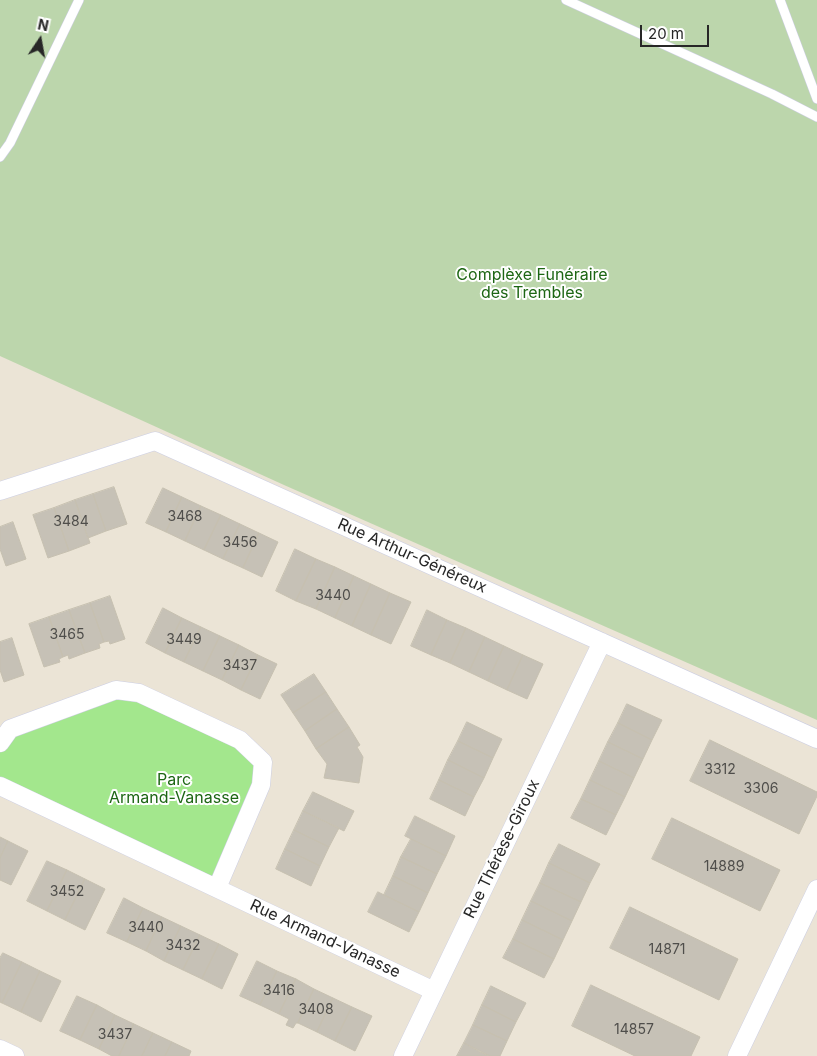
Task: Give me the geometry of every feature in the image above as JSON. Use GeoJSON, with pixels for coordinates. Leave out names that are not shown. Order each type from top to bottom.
{"type":"FeatureCollection","features":[{"type":"Feature","properties":{"kind":"street","name":"Rue Arthur-Généreux"},"geometry":{"type":"LineString","coordinates":[[0,491],[156,441],[817,738]]}},
{"type":"Feature","properties":{"kind":"street","name":"Rue Thérèse-Giroux"},"geometry":{"type":"LineString","coordinates":[[402,1056],[602,642]]}},
{"type":"Feature","properties":{"kind":"street"},"geometry":{"type":"LineString","coordinates":[[0,743],[10,729],[116,690],[140,693],[240,740],[264,762],[261,784],[217,888]]}},
{"type":"Feature","properties":{"kind":"street","name":"Rue Armand-Vanasse"},"geometry":{"type":"LineString","coordinates":[[0,786],[434,991]]}},
{"type":"Feature","properties":{"kind":"street"},"geometry":{"type":"LineString","coordinates":[[737,1056],[817,889]]}},
{"type":"Feature","properties":{"kind":"street"},"geometry":{"type":"LineString","coordinates":[[0,1049],[15,1056]]}},
{"type":"Feature","properties":{"kind":"lane"},"geometry":{"type":"LineString","coordinates":[[0,157],[10,143],[79,0]]}},
{"type":"Feature","properties":{"kind":"lane"},"geometry":{"type":"LineString","coordinates":[[566,0],[772,94],[817,117]]}},
{"type":"Feature","properties":{"kind":"lane"},"geometry":{"type":"LineString","coordinates":[[780,0],[817,99]]}},
{"type":"Feature","properties":{"kind":"green space","name":"Complèxe Funéraire des Trembles"},"geometry":{"type":"Polygon","coordinates":[[[0,0],[817,0],[817,720],[284,485],[0,356],[0,0]]]}},
{"type":"Feature","properties":{"kind":"green space","name":"Parc Armand-Vanasse"},"geometry":{"type":"Polygon","coordinates":[[[116,690],[139,693],[263,762],[217,888],[0,786],[0,743],[116,690]]]}},
{"type":"Feature","properties":{"kind":"building"},"geometry":{"type":"Polygon","coordinates":[[[114,487],[127,524],[106,531],[93,494],[114,487]]]}},
{"type":"Feature","properties":{"kind":"building"},"geometry":{"type":"Polygon","coordinates":[[[163,488],[182,497],[166,532],[146,523],[163,488]]]}},
{"type":"Feature","properties":{"kind":"building"},"geometry":{"type":"Polygon","coordinates":[[[93,494],[106,531],[88,538],[75,500],[93,494]]]}},
{"type":"Feature","properties":{"kind":"building"},"geometry":{"type":"Polygon","coordinates":[[[182,497],[201,506],[185,541],[166,532],[182,497]]]}},
{"type":"Feature","properties":{"kind":"building"},"geometry":{"type":"Polygon","coordinates":[[[75,500],[90,543],[69,551],[54,508],[75,500]]]}},
{"type":"Feature","properties":{"kind":"building"},"geometry":{"type":"Polygon","coordinates":[[[201,506],[221,515],[204,550],[185,541],[201,506]]]}},
{"type":"Feature","properties":{"kind":"building"},"geometry":{"type":"Polygon","coordinates":[[[54,508],[69,551],[48,558],[33,515],[54,508]]]}},
{"type":"Feature","properties":{"kind":"building"},"geometry":{"type":"Polygon","coordinates":[[[221,515],[240,524],[223,559],[204,550],[221,515]]]}},
{"type":"Feature","properties":{"kind":"building"},"geometry":{"type":"Polygon","coordinates":[[[13,522],[26,559],[6,566],[0,549],[0,527],[13,522]]]}},
{"type":"Feature","properties":{"kind":"building"},"geometry":{"type":"Polygon","coordinates":[[[240,524],[259,533],[243,568],[223,559],[240,524]]]}},
{"type":"Feature","properties":{"kind":"building"},"geometry":{"type":"Polygon","coordinates":[[[259,533],[278,542],[262,577],[243,568],[259,533]]]}},
{"type":"Feature","properties":{"kind":"building"},"geometry":{"type":"Polygon","coordinates":[[[295,549],[316,559],[296,601],[276,591],[295,549]]]}},
{"type":"Feature","properties":{"kind":"building"},"geometry":{"type":"Polygon","coordinates":[[[316,559],[335,567],[316,609],[296,601],[316,559]]]}},
{"type":"Feature","properties":{"kind":"building"},"geometry":{"type":"Polygon","coordinates":[[[335,567],[354,576],[335,618],[316,609],[335,567]]]}},
{"type":"Feature","properties":{"kind":"building"},"geometry":{"type":"Polygon","coordinates":[[[354,576],[371,584],[352,626],[335,618],[354,576]]]}},
{"type":"Feature","properties":{"kind":"building"},"geometry":{"type":"Polygon","coordinates":[[[371,584],[390,593],[371,635],[352,626],[371,584]]]}},
{"type":"Feature","properties":{"kind":"building"},"geometry":{"type":"Polygon","coordinates":[[[390,593],[411,602],[391,644],[371,635],[390,593]]]}},
{"type":"Feature","properties":{"kind":"building"},"geometry":{"type":"Polygon","coordinates":[[[110,596],[125,639],[110,644],[109,641],[104,642],[90,603],[110,596]]]}},
{"type":"Feature","properties":{"kind":"building"},"geometry":{"type":"Polygon","coordinates":[[[90,603],[104,642],[99,644],[100,648],[85,653],[69,610],[90,603]]]}},
{"type":"Feature","properties":{"kind":"building"},"geometry":{"type":"Polygon","coordinates":[[[163,608],[182,618],[165,653],[146,643],[163,608]]]}},
{"type":"Feature","properties":{"kind":"building"},"geometry":{"type":"Polygon","coordinates":[[[69,610],[85,653],[69,659],[68,655],[63,657],[49,617],[69,610]]]}},
{"type":"Feature","properties":{"kind":"building"},"geometry":{"type":"Polygon","coordinates":[[[427,610],[447,620],[431,655],[411,646],[427,610]]]}},
{"type":"Feature","properties":{"kind":"building"},"geometry":{"type":"Polygon","coordinates":[[[49,617],[63,657],[59,659],[60,662],[44,667],[29,624],[49,617]]]}},
{"type":"Feature","properties":{"kind":"building"},"geometry":{"type":"Polygon","coordinates":[[[182,618],[201,627],[184,662],[165,653],[182,618]]]}},
{"type":"Feature","properties":{"kind":"building"},"geometry":{"type":"Polygon","coordinates":[[[447,620],[466,628],[450,663],[431,655],[447,620]]]}},
{"type":"Feature","properties":{"kind":"building"},"geometry":{"type":"Polygon","coordinates":[[[201,627],[220,636],[203,671],[184,662],[201,627]]]}},
{"type":"Feature","properties":{"kind":"building"},"geometry":{"type":"Polygon","coordinates":[[[466,628],[485,637],[469,672],[450,663],[466,628]]]}},
{"type":"Feature","properties":{"kind":"building"},"geometry":{"type":"Polygon","coordinates":[[[220,636],[239,645],[222,680],[203,671],[220,636]]]}},
{"type":"Feature","properties":{"kind":"building"},"geometry":{"type":"Polygon","coordinates":[[[485,637],[504,646],[488,681],[469,672],[485,637]]]}},
{"type":"Feature","properties":{"kind":"building"},"geometry":{"type":"Polygon","coordinates":[[[12,638],[24,675],[4,682],[0,670],[0,642],[12,638]]]}},
{"type":"Feature","properties":{"kind":"building"},"geometry":{"type":"Polygon","coordinates":[[[239,645],[258,655],[241,690],[222,680],[239,645]]]}},
{"type":"Feature","properties":{"kind":"building"},"geometry":{"type":"Polygon","coordinates":[[[504,646],[523,655],[507,690],[488,681],[504,646]]]}},
{"type":"Feature","properties":{"kind":"building"},"geometry":{"type":"Polygon","coordinates":[[[258,655],[277,664],[260,699],[241,690],[258,655]]]}},
{"type":"Feature","properties":{"kind":"building"},"geometry":{"type":"Polygon","coordinates":[[[523,655],[543,664],[527,699],[507,690],[523,655]]]}},
{"type":"Feature","properties":{"kind":"building"},"geometry":{"type":"Polygon","coordinates":[[[314,674],[326,692],[293,713],[281,695],[314,674]]]}},
{"type":"Feature","properties":{"kind":"building"},"geometry":{"type":"Polygon","coordinates":[[[326,692],[337,709],[305,731],[293,713],[326,692]]]}},
{"type":"Feature","properties":{"kind":"building"},"geometry":{"type":"Polygon","coordinates":[[[627,704],[662,720],[652,740],[618,723],[627,704]]]}},
{"type":"Feature","properties":{"kind":"building"},"geometry":{"type":"Polygon","coordinates":[[[337,709],[349,727],[316,749],[305,731],[337,709]]]}},
{"type":"Feature","properties":{"kind":"building"},"geometry":{"type":"Polygon","coordinates":[[[467,722],[502,739],[493,758],[458,741],[467,722]]]}},
{"type":"Feature","properties":{"kind":"building"},"geometry":{"type":"Polygon","coordinates":[[[618,723],[652,740],[643,759],[608,742],[618,723]]]}},
{"type":"Feature","properties":{"kind":"building"},"geometry":{"type":"Polygon","coordinates":[[[349,727],[360,745],[357,747],[363,757],[359,783],[324,778],[327,764],[316,749],[349,727]]]}},
{"type":"Feature","properties":{"kind":"building"},"geometry":{"type":"Polygon","coordinates":[[[710,740],[817,792],[817,796],[799,834],[690,781],[710,740]]]}},
{"type":"Feature","properties":{"kind":"building"},"geometry":{"type":"Polygon","coordinates":[[[458,741],[493,758],[484,778],[448,760],[458,741]]]}},
{"type":"Feature","properties":{"kind":"building"},"geometry":{"type":"Polygon","coordinates":[[[608,742],[643,759],[634,778],[599,761],[608,742]]]}},
{"type":"Feature","properties":{"kind":"building"},"geometry":{"type":"Polygon","coordinates":[[[448,760],[484,778],[474,797],[439,780],[448,760]]]}},
{"type":"Feature","properties":{"kind":"building"},"geometry":{"type":"Polygon","coordinates":[[[599,761],[634,778],[625,797],[590,780],[599,761]]]}},
{"type":"Feature","properties":{"kind":"building"},"geometry":{"type":"Polygon","coordinates":[[[439,780],[474,797],[465,816],[430,799],[439,780]]]}},
{"type":"Feature","properties":{"kind":"building"},"geometry":{"type":"Polygon","coordinates":[[[590,780],[625,797],[616,815],[581,799],[590,780]]]}},
{"type":"Feature","properties":{"kind":"building"},"geometry":{"type":"Polygon","coordinates":[[[313,792],[354,811],[344,831],[303,811],[313,792]]]}},
{"type":"Feature","properties":{"kind":"building"},"geometry":{"type":"Polygon","coordinates":[[[581,799],[616,815],[606,835],[571,818],[581,799]]]}},
{"type":"Feature","properties":{"kind":"building"},"geometry":{"type":"Polygon","coordinates":[[[303,811],[339,828],[329,847],[294,830],[303,811]]]}},
{"type":"Feature","properties":{"kind":"building"},"geometry":{"type":"Polygon","coordinates":[[[415,816],[455,836],[446,856],[405,836],[415,816]]]}},
{"type":"Feature","properties":{"kind":"building"},"geometry":{"type":"Polygon","coordinates":[[[672,818],[780,870],[760,911],[652,859],[672,818]]]}},
{"type":"Feature","properties":{"kind":"building"},"geometry":{"type":"Polygon","coordinates":[[[294,830],[329,847],[320,866],[285,849],[294,830]]]}},
{"type":"Feature","properties":{"kind":"building"},"geometry":{"type":"Polygon","coordinates":[[[0,837],[8,841],[0,858],[0,837]]]}},
{"type":"Feature","properties":{"kind":"building"},"geometry":{"type":"Polygon","coordinates":[[[411,839],[446,856],[437,874],[401,857],[411,839]]]}},
{"type":"Feature","properties":{"kind":"building"},"geometry":{"type":"Polygon","coordinates":[[[8,841],[28,851],[11,885],[0,880],[0,858],[8,841]]]}},
{"type":"Feature","properties":{"kind":"building"},"geometry":{"type":"Polygon","coordinates":[[[559,844],[600,864],[590,883],[549,863],[559,844]]]}},
{"type":"Feature","properties":{"kind":"building"},"geometry":{"type":"Polygon","coordinates":[[[285,849],[320,866],[311,886],[276,869],[285,849]]]}},
{"type":"Feature","properties":{"kind":"building"},"geometry":{"type":"Polygon","coordinates":[[[401,857],[437,874],[428,893],[393,876],[401,857]]]}},
{"type":"Feature","properties":{"kind":"building"},"geometry":{"type":"Polygon","coordinates":[[[47,861],[67,870],[47,911],[27,901],[47,861]]]}},
{"type":"Feature","properties":{"kind":"building"},"geometry":{"type":"Polygon","coordinates":[[[549,863],[590,883],[581,902],[540,883],[549,863]]]}},
{"type":"Feature","properties":{"kind":"building"},"geometry":{"type":"Polygon","coordinates":[[[67,870],[85,879],[65,920],[47,911],[67,870]]]}},
{"type":"Feature","properties":{"kind":"building"},"geometry":{"type":"Polygon","coordinates":[[[393,876],[428,893],[419,912],[384,895],[393,876]]]}},
{"type":"Feature","properties":{"kind":"building"},"geometry":{"type":"Polygon","coordinates":[[[85,879],[105,889],[85,930],[65,920],[85,879]]]}},
{"type":"Feature","properties":{"kind":"building"},"geometry":{"type":"Polygon","coordinates":[[[540,883],[581,902],[572,921],[531,901],[540,883]]]}},
{"type":"Feature","properties":{"kind":"building"},"geometry":{"type":"Polygon","coordinates":[[[378,892],[419,912],[409,932],[368,912],[378,892]]]}},
{"type":"Feature","properties":{"kind":"building"},"geometry":{"type":"Polygon","coordinates":[[[124,898],[143,908],[127,942],[107,933],[124,898]]]}},
{"type":"Feature","properties":{"kind":"building"},"geometry":{"type":"Polygon","coordinates":[[[531,901],[572,921],[563,940],[522,920],[531,901]]]}},
{"type":"Feature","properties":{"kind":"building"},"geometry":{"type":"Polygon","coordinates":[[[630,907],[738,959],[719,1000],[610,948],[630,907]]]}},
{"type":"Feature","properties":{"kind":"building"},"geometry":{"type":"Polygon","coordinates":[[[143,908],[162,917],[146,951],[127,942],[143,908]]]}},
{"type":"Feature","properties":{"kind":"building"},"geometry":{"type":"Polygon","coordinates":[[[162,917],[181,926],[164,961],[146,951],[162,917]]]}},
{"type":"Feature","properties":{"kind":"building"},"geometry":{"type":"Polygon","coordinates":[[[522,920],[563,940],[554,959],[513,939],[522,920]]]}},
{"type":"Feature","properties":{"kind":"building"},"geometry":{"type":"Polygon","coordinates":[[[181,926],[200,935],[183,970],[164,961],[181,926]]]}},
{"type":"Feature","properties":{"kind":"building"},"geometry":{"type":"Polygon","coordinates":[[[200,935],[219,944],[202,979],[183,970],[200,935]]]}},
{"type":"Feature","properties":{"kind":"building"},"geometry":{"type":"Polygon","coordinates":[[[513,939],[554,959],[544,978],[503,958],[513,939]]]}},
{"type":"Feature","properties":{"kind":"building"},"geometry":{"type":"Polygon","coordinates":[[[219,944],[238,954],[222,989],[202,979],[219,944]]]}},
{"type":"Feature","properties":{"kind":"building"},"geometry":{"type":"Polygon","coordinates":[[[3,953],[22,962],[2,1003],[0,1002],[0,958],[3,953]]]}},
{"type":"Feature","properties":{"kind":"building"},"geometry":{"type":"Polygon","coordinates":[[[257,961],[277,971],[260,1005],[240,996],[257,961]]]}},
{"type":"Feature","properties":{"kind":"building"},"geometry":{"type":"Polygon","coordinates":[[[22,962],[40,971],[21,1012],[2,1003],[22,962]]]}},
{"type":"Feature","properties":{"kind":"building"},"geometry":{"type":"Polygon","coordinates":[[[40,971],[61,981],[41,1022],[21,1012],[40,971]]]}},
{"type":"Feature","properties":{"kind":"building"},"geometry":{"type":"Polygon","coordinates":[[[277,971],[296,979],[279,1014],[260,1005],[277,971]]]}},
{"type":"Feature","properties":{"kind":"building"},"geometry":{"type":"Polygon","coordinates":[[[296,979],[314,989],[298,1023],[293,1028],[286,1025],[289,1019],[279,1014],[296,979]]]}},
{"type":"Feature","properties":{"kind":"building"},"geometry":{"type":"Polygon","coordinates":[[[591,985],[700,1037],[691,1056],[635,1056],[572,1026],[591,985]]]}},
{"type":"Feature","properties":{"kind":"building"},"geometry":{"type":"Polygon","coordinates":[[[491,986],[526,1003],[516,1022],[482,1005],[491,986]]]}},
{"type":"Feature","properties":{"kind":"building"},"geometry":{"type":"Polygon","coordinates":[[[314,989],[333,998],[317,1032],[298,1023],[314,989]]]}},
{"type":"Feature","properties":{"kind":"building"},"geometry":{"type":"Polygon","coordinates":[[[77,996],[97,1005],[80,1040],[60,1031],[77,996]]]}},
{"type":"Feature","properties":{"kind":"building"},"geometry":{"type":"Polygon","coordinates":[[[333,998],[352,1007],[335,1041],[317,1032],[333,998]]]}},
{"type":"Feature","properties":{"kind":"building"},"geometry":{"type":"Polygon","coordinates":[[[97,1005],[115,1015],[99,1049],[80,1040],[97,1005]]]}},
{"type":"Feature","properties":{"kind":"building"},"geometry":{"type":"Polygon","coordinates":[[[482,1005],[516,1022],[507,1041],[473,1025],[482,1005]]]}},
{"type":"Feature","properties":{"kind":"building"},"geometry":{"type":"Polygon","coordinates":[[[352,1007],[372,1016],[355,1051],[335,1041],[352,1007]]]}},
{"type":"Feature","properties":{"kind":"building"},"geometry":{"type":"Polygon","coordinates":[[[115,1015],[134,1024],[119,1056],[112,1056],[99,1049],[115,1015]]]}},
{"type":"Feature","properties":{"kind":"building"},"geometry":{"type":"Polygon","coordinates":[[[134,1024],[153,1033],[142,1056],[119,1056],[134,1024]]]}},
{"type":"Feature","properties":{"kind":"building"},"geometry":{"type":"Polygon","coordinates":[[[473,1025],[507,1041],[500,1056],[490,1056],[464,1043],[473,1025]]]}},
{"type":"Feature","properties":{"kind":"building"},"geometry":{"type":"Polygon","coordinates":[[[153,1033],[172,1042],[165,1056],[142,1056],[153,1033]]]}},
{"type":"Feature","properties":{"kind":"building"},"geometry":{"type":"Polygon","coordinates":[[[172,1042],[191,1051],[189,1056],[165,1056],[172,1042]]]}},
{"type":"Feature","properties":{"kind":"building"},"geometry":{"type":"Polygon","coordinates":[[[464,1043],[480,1052],[490,1056],[457,1056],[464,1043]]]}}]}
